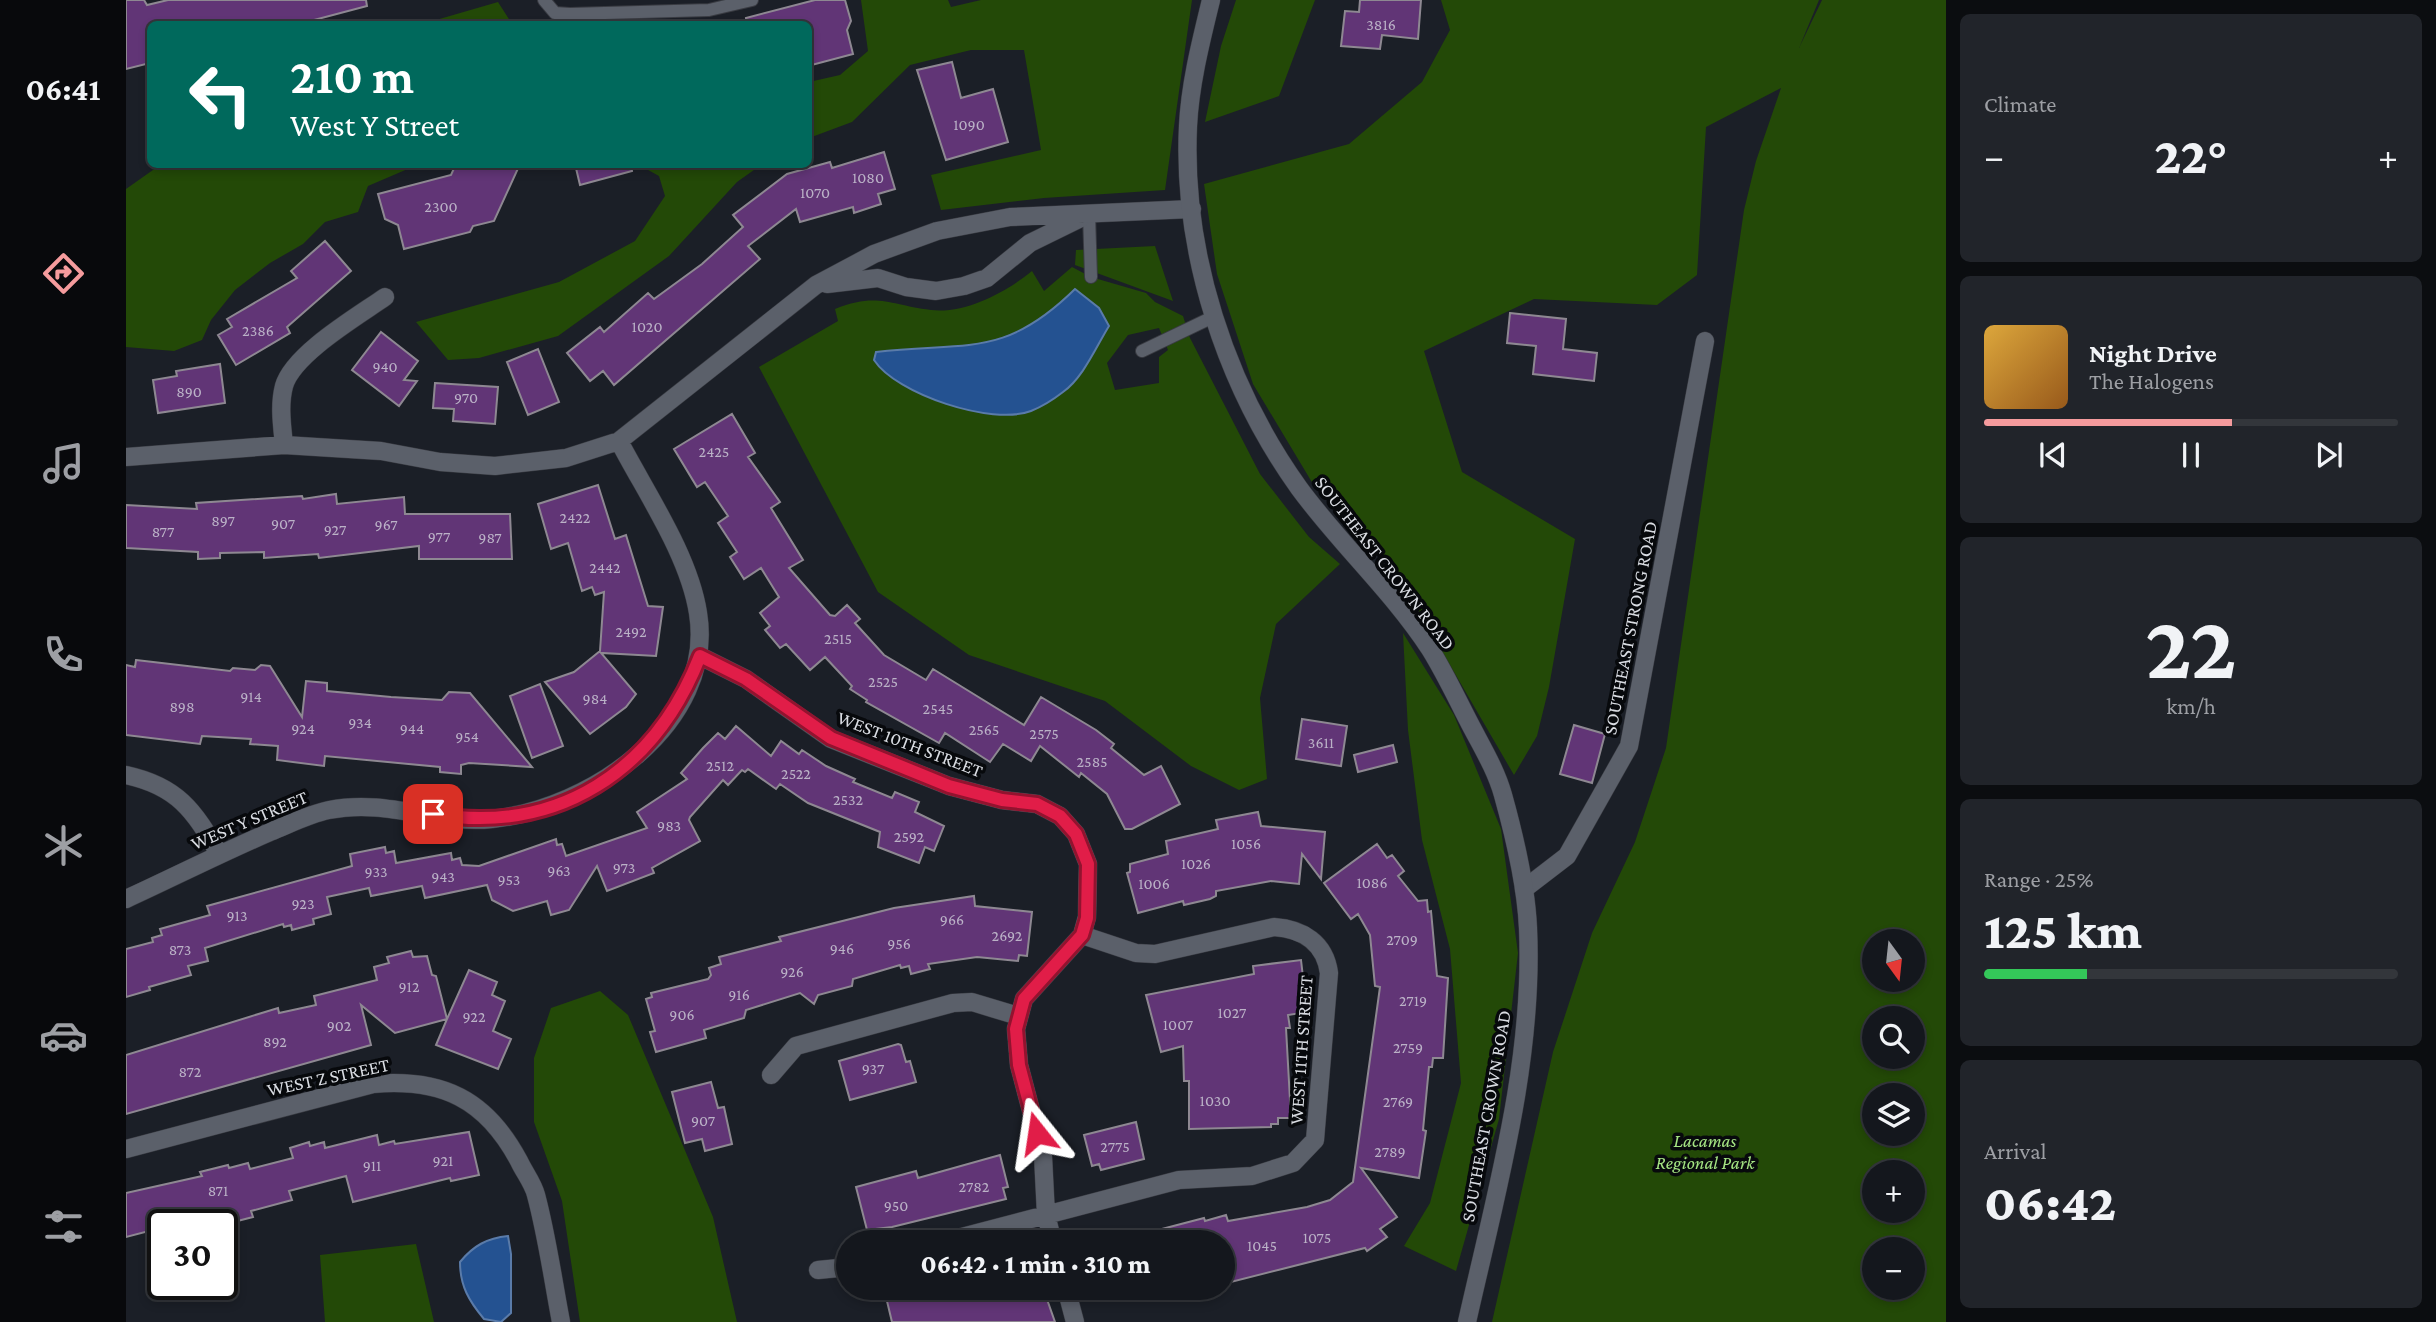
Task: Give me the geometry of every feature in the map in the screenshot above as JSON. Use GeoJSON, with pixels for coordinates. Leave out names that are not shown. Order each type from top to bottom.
{"type":"FeatureCollection","features":[{"type":"Feature","properties":{"kind":"street","name":"SOUTHEAST CROWN ROAD"},"geometry":{"type":"LineString","coordinates":[[1211,0],[1196,64],[1188,123],[1187,172],[1203,276],[1215,316],[1240,386],[1262,430],[1300,489],[1428,647],[1447,678],[1502,792],[1524,889],[1529,984],[1524,1046],[1467,1322]]}},
{"type":"Feature","properties":{"kind":"street"},"geometry":{"type":"LineString","coordinates":[[126,457],[284,445],[380,451],[440,462],[495,467],[566,458],[619,440],[816,285],[874,254],[937,231],[1010,217],[1192,209]]}},
{"type":"Feature","properties":{"kind":"street"},"geometry":{"type":"LineString","coordinates":[[816,285],[878,278],[906,287],[936,291],[964,286],[987,278],[1030,243],[1089,215]]}},
{"type":"Feature","properties":{"kind":"street"},"geometry":{"type":"LineString","coordinates":[[284,445],[281,411],[285,383],[320,344],[385,297]]}},
{"type":"Feature","properties":{"kind":"street","name":"SOUTHEAST STRONG ROAD"},"geometry":{"type":"LineString","coordinates":[[1524,889],[1567,856],[1629,747],[1706,341]]}},
{"type":"Feature","properties":{"kind":"street"},"geometry":{"type":"LineString","coordinates":[[619,440],[686,570],[698,611],[700,656]]}},
{"type":"Feature","properties":{"kind":"street","name":"WEST Y STREET"},"geometry":{"type":"LineString","coordinates":[[126,899],[219,854],[329,810],[382,806],[454,818],[490,820],[559,804],[612,776],[654,737],[686,693],[700,656]]}},
{"type":"Feature","properties":{"kind":"street","name":"WEST 10TH STREET"},"geometry":{"type":"LineString","coordinates":[[700,656],[746,679],[831,738],[949,786],[1002,800],[1037,804],[1060,816],[1081,843],[1088,864],[1089,900],[1082,935]]}},
{"type":"Feature","properties":{"kind":"street"},"geometry":{"type":"LineString","coordinates":[[126,775],[148,780],[170,790],[188,806],[219,854]]}},
{"type":"Feature","properties":{"kind":"street","name":"WEST 11TH STREET"},"geometry":{"type":"LineString","coordinates":[[1046,1214],[1179,1180],[1252,1176],[1293,1163],[1315,1140],[1318,1125],[1329,973],[1328,959],[1311,938],[1290,928],[1274,927],[1155,954],[1136,953],[1082,935]]}},
{"type":"Feature","properties":{"kind":"street"},"geometry":{"type":"LineString","coordinates":[[1050,1230],[1046,1214],[1043,1156],[1016,1046],[1018,1016],[1024,999],[1037,981],[1082,935]]}},
{"type":"Feature","properties":{"kind":"street"},"geometry":{"type":"LineString","coordinates":[[771,1075],[796,1046],[953,1003],[972,1002],[1018,1016]]}},
{"type":"Feature","properties":{"kind":"street","name":"WEST Z STREET"},"geometry":{"type":"LineString","coordinates":[[126,1149],[373,1084],[402,1082],[433,1086],[477,1107],[508,1140],[536,1192],[561,1322]]}},
{"type":"Feature","properties":{"kind":"street"},"geometry":{"type":"LineString","coordinates":[[987,1230],[1046,1214]]}},
{"type":"Feature","properties":{"kind":"street"},"geometry":{"type":"LineString","coordinates":[[818,1270],[836,1268]]}},
{"type":"Feature","properties":{"kind":"street"},"geometry":{"type":"LineString","coordinates":[[1069,1300],[1075,1322]]}},
{"type":"Feature","properties":{"kind":"lane"},"geometry":{"type":"LineString","coordinates":[[544,0],[555,13],[570,14],[709,10],[752,0]]}},
{"type":"Feature","properties":{"kind":"lane"},"geometry":{"type":"LineString","coordinates":[[1089,215],[1091,277]]}},
{"type":"Feature","properties":{"kind":"lane"},"geometry":{"type":"LineString","coordinates":[[1142,351],[1215,316]]}},
{"type":"Feature","properties":{"kind":"green space"},"geometry":{"type":"Polygon","coordinates":[[[861,0],[948,0],[951,7],[981,0],[1192,0],[1165,190],[1044,198],[941,210],[931,175],[1041,150],[1024,50],[971,50],[910,65],[852,122],[812,137],[812,81],[840,75],[868,51],[861,0]]]}},
{"type":"Feature","properties":{"kind":"green space"},"geometry":{"type":"Polygon","coordinates":[[[1236,0],[1315,0],[1279,96],[1205,122],[1221,46],[1236,0]]]}},
{"type":"Feature","properties":{"kind":"green space","name":"Lacamas Regional Park"},"geometry":{"type":"Polygon","coordinates":[[[1441,0],[1819,0],[1799,48],[1822,0],[1946,0],[1946,1322],[1492,1322],[1553,1052],[1592,933],[1635,842],[1666,748],[1744,210],[1756,161],[1781,88],[1706,127],[1697,275],[1657,305],[1534,299],[1424,351],[1462,472],[1575,539],[1549,687],[1537,736],[1514,775],[1397,574],[1342,503],[1313,484],[1253,384],[1217,274],[1204,184],[1349,144],[1422,82],[1450,30],[1441,0]]]}},
{"type":"Feature","properties":{"kind":"green space"},"geometry":{"type":"Polygon","coordinates":[[[498,2],[510,21],[434,21],[498,2]]]}},
{"type":"Feature","properties":{"kind":"green space"},"geometry":{"type":"Polygon","coordinates":[[[156,168],[410,168],[368,186],[358,212],[325,222],[303,244],[270,263],[235,290],[211,320],[202,340],[174,351],[126,347],[126,189],[156,168]]]}},
{"type":"Feature","properties":{"kind":"green space"},"geometry":{"type":"Polygon","coordinates":[[[644,168],[757,168],[737,182],[669,256],[558,336],[479,358],[448,360],[416,322],[559,282],[635,241],[665,196],[659,176],[644,168]]]}},
{"type":"Feature","properties":{"kind":"green space"},"geometry":{"type":"Polygon","coordinates":[[[1155,246],[1173,301],[1075,265],[1076,250],[1155,246]]]}},
{"type":"Feature","properties":{"kind":"green space"},"geometry":{"type":"Polygon","coordinates":[[[1072,267],[1091,277],[1146,293],[1155,302],[1183,316],[1190,338],[1260,474],[1309,537],[1340,564],[1276,624],[1260,698],[1267,779],[1239,790],[1191,766],[1105,701],[969,655],[878,592],[759,367],[838,321],[835,309],[850,304],[883,301],[931,310],[958,309],[998,294],[1032,271],[1044,291],[1072,267]],[[1048,316],[1012,335],[971,347],[876,352],[1066,391],[1109,327],[1048,316]],[[1159,328],[1128,335],[1107,363],[1115,390],[1159,383],[1159,357],[1168,350],[1159,328]]]}},
{"type":"Feature","properties":{"kind":"green space"},"geometry":{"type":"Polygon","coordinates":[[[1403,633],[1454,715],[1501,829],[1518,953],[1499,1119],[1456,1271],[1404,1246],[1430,1203],[1461,1083],[1450,949],[1422,840],[1408,730],[1403,633]]]}},
{"type":"Feature","properties":{"kind":"green space"},"geometry":{"type":"Polygon","coordinates":[[[600,991],[628,1015],[713,1217],[737,1322],[580,1322],[562,1201],[534,1122],[534,1058],[551,1008],[600,991]]]}},
{"type":"Feature","properties":{"kind":"green space"},"geometry":{"type":"Polygon","coordinates":[[[416,1244],[434,1322],[325,1322],[320,1255],[416,1244]]]}},
{"type":"Feature","properties":{"kind":"water"},"geometry":{"type":"Polygon","coordinates":[[[1075,289],[1099,308],[1109,326],[1083,371],[1070,386],[1031,411],[1014,415],[993,414],[946,404],[902,384],[885,373],[874,360],[876,352],[959,346],[1004,337],[1049,312],[1075,289]]]}},
{"type":"Feature","properties":{"kind":"water"},"geometry":{"type":"Polygon","coordinates":[[[508,1236],[511,1254],[511,1313],[501,1322],[484,1319],[466,1293],[460,1262],[481,1244],[508,1236]]]}},
{"type":"Feature","properties":{"kind":"building"},"geometry":{"type":"Polygon","coordinates":[[[126,0],[144,0],[147,5],[168,0],[366,0],[367,6],[310,21],[147,21],[147,64],[126,69],[126,0]]]}},
{"type":"Feature","properties":{"kind":"building"},"geometry":{"type":"Polygon","coordinates":[[[815,0],[845,0],[851,21],[847,30],[853,54],[812,65],[812,21],[746,21],[746,18],[815,0]]]}},
{"type":"Feature","properties":{"kind":"building"},"geometry":{"type":"Polygon","coordinates":[[[1360,0],[1421,0],[1418,39],[1382,35],[1380,49],[1341,46],[1345,11],[1359,12],[1360,0]]]}},
{"type":"Feature","properties":{"kind":"building"},"geometry":{"type":"Polygon","coordinates":[[[952,62],[961,98],[993,89],[1008,142],[946,160],[917,70],[952,62]]]}},
{"type":"Feature","properties":{"kind":"building"},"geometry":{"type":"Polygon","coordinates":[[[884,152],[895,189],[878,194],[881,204],[854,213],[853,207],[800,222],[796,209],[748,246],[760,259],[614,385],[603,371],[590,381],[567,353],[600,327],[604,332],[648,293],[654,299],[702,264],[743,227],[733,215],[787,174],[830,162],[832,168],[884,152]]]}},
{"type":"Feature","properties":{"kind":"building"},"geometry":{"type":"Polygon","coordinates":[[[454,168],[518,168],[494,221],[473,226],[470,232],[404,249],[398,225],[385,219],[378,194],[451,175],[454,168]]]}},
{"type":"Feature","properties":{"kind":"building"},"geometry":{"type":"Polygon","coordinates":[[[576,168],[632,168],[632,171],[580,185],[576,168]]]}},
{"type":"Feature","properties":{"kind":"building"},"geometry":{"type":"Polygon","coordinates":[[[325,241],[351,271],[287,327],[290,333],[236,365],[218,335],[232,327],[227,319],[297,278],[291,271],[325,241]]]}},
{"type":"Feature","properties":{"kind":"building"},"geometry":{"type":"Polygon","coordinates":[[[1510,313],[1566,319],[1563,349],[1597,353],[1594,381],[1533,374],[1536,346],[1507,343],[1510,313]]]}},
{"type":"Feature","properties":{"kind":"building"},"geometry":{"type":"Polygon","coordinates":[[[381,332],[418,361],[404,380],[417,381],[399,406],[352,370],[381,332]]]}},
{"type":"Feature","properties":{"kind":"building"},"geometry":{"type":"Polygon","coordinates":[[[538,349],[559,402],[528,415],[507,362],[538,349]]]}},
{"type":"Feature","properties":{"kind":"building"},"geometry":{"type":"Polygon","coordinates":[[[220,364],[225,403],[158,413],[153,380],[177,376],[176,371],[220,364]]]}},
{"type":"Feature","properties":{"kind":"building"},"geometry":{"type":"Polygon","coordinates":[[[435,383],[498,387],[495,424],[453,421],[454,409],[433,408],[435,383]]]}},
{"type":"Feature","properties":{"kind":"building"},"geometry":{"type":"Polygon","coordinates":[[[732,414],[755,453],[748,457],[780,502],[771,508],[803,560],[789,568],[830,615],[835,616],[847,605],[860,619],[855,623],[884,655],[926,680],[933,669],[1024,725],[1041,697],[1096,730],[1114,744],[1111,748],[1144,775],[1161,766],[1180,804],[1132,829],[1125,829],[1107,794],[1081,773],[1079,777],[1040,746],[1031,761],[1003,744],[990,762],[945,733],[939,743],[866,702],[867,700],[850,689],[852,686],[825,657],[810,670],[786,644],[780,648],[765,630],[770,626],[760,613],[779,597],[761,568],[744,579],[730,557],[737,552],[718,523],[728,516],[705,482],[697,487],[674,449],[732,414]]]}},
{"type":"Feature","properties":{"kind":"building"},"geometry":{"type":"Polygon","coordinates":[[[598,485],[615,539],[626,535],[648,606],[663,607],[656,656],[601,653],[636,694],[626,707],[590,734],[545,682],[574,672],[600,651],[604,592],[595,595],[592,587],[582,591],[568,543],[551,549],[538,504],[598,485]]]}},
{"type":"Feature","properties":{"kind":"building"},"geometry":{"type":"Polygon","coordinates":[[[336,494],[337,504],[404,497],[405,514],[510,514],[512,559],[419,559],[419,546],[319,558],[318,554],[264,558],[264,552],[220,553],[220,558],[198,559],[198,552],[126,548],[126,505],[197,509],[196,503],[302,496],[303,499],[336,494]]]}},
{"type":"Feature","properties":{"kind":"building"},"geometry":{"type":"Polygon","coordinates":[[[136,660],[230,671],[233,668],[255,670],[261,665],[270,666],[302,717],[306,681],[327,683],[327,691],[391,697],[442,700],[449,692],[470,693],[532,767],[469,763],[461,765],[461,774],[440,772],[440,767],[325,756],[324,766],[277,760],[278,746],[250,744],[251,739],[202,736],[200,744],[126,735],[126,665],[135,667],[136,660]]]}},
{"type":"Feature","properties":{"kind":"building"},"geometry":{"type":"Polygon","coordinates":[[[540,684],[563,746],[532,758],[510,696],[540,684]]]}},
{"type":"Feature","properties":{"kind":"building"},"geometry":{"type":"Polygon","coordinates":[[[1302,719],[1347,726],[1341,766],[1296,759],[1302,719]]]}},
{"type":"Feature","properties":{"kind":"building"},"geometry":{"type":"Polygon","coordinates":[[[1574,725],[1605,734],[1592,783],[1560,774],[1574,725]]]}},
{"type":"Feature","properties":{"kind":"building"},"geometry":{"type":"Polygon","coordinates":[[[736,726],[771,756],[781,741],[799,754],[802,750],[826,766],[855,779],[853,782],[892,798],[895,792],[919,802],[915,812],[944,826],[934,851],[925,847],[919,863],[878,847],[880,832],[808,803],[780,784],[776,789],[748,769],[745,772],[742,770],[728,785],[723,780],[690,817],[700,841],[652,868],[654,873],[607,891],[597,866],[569,910],[551,915],[547,901],[513,911],[492,900],[487,885],[425,898],[422,886],[371,896],[369,888],[327,897],[331,914],[313,919],[314,924],[292,930],[291,925],[284,927],[283,924],[205,948],[208,961],[188,966],[191,975],[126,997],[126,949],[153,942],[152,938],[162,935],[160,929],[210,915],[207,906],[352,866],[350,854],[385,847],[386,853],[394,851],[396,863],[451,853],[452,860],[460,858],[462,865],[479,866],[556,839],[557,845],[562,844],[566,856],[647,828],[637,812],[687,779],[681,773],[703,748],[718,733],[725,739],[736,726]]]}},
{"type":"Feature","properties":{"kind":"building"},"geometry":{"type":"Polygon","coordinates":[[[1393,745],[1397,762],[1358,772],[1354,755],[1393,745]]]}},
{"type":"Feature","properties":{"kind":"building"},"geometry":{"type":"Polygon","coordinates":[[[1258,812],[1261,826],[1325,832],[1321,879],[1302,854],[1299,884],[1271,881],[1216,891],[1216,896],[1210,899],[1184,905],[1183,901],[1138,913],[1127,873],[1130,872],[1130,864],[1168,854],[1166,841],[1218,829],[1216,820],[1258,812]]]}},
{"type":"Feature","properties":{"kind":"building"},"geometry":{"type":"Polygon","coordinates":[[[1377,844],[1387,858],[1392,855],[1404,871],[1398,876],[1418,901],[1427,900],[1428,912],[1431,911],[1437,976],[1448,978],[1443,1058],[1433,1058],[1432,1067],[1429,1067],[1423,1130],[1426,1131],[1419,1178],[1361,1168],[1397,1217],[1380,1229],[1387,1237],[1367,1251],[1365,1248],[1235,1281],[1235,1230],[1158,1230],[1204,1218],[1205,1221],[1226,1215],[1228,1221],[1307,1207],[1330,1200],[1353,1182],[1380,987],[1375,986],[1370,935],[1358,914],[1351,919],[1324,883],[1377,844]]]}},
{"type":"Feature","properties":{"kind":"building"},"geometry":{"type":"Polygon","coordinates":[[[974,896],[975,906],[1032,912],[1027,956],[1019,955],[1018,961],[977,957],[928,964],[930,969],[911,974],[909,966],[901,968],[900,965],[853,979],[852,986],[818,995],[814,1004],[800,993],[746,1010],[744,1018],[704,1030],[706,1038],[656,1052],[650,1032],[655,1031],[646,999],[652,997],[651,993],[708,979],[711,975],[709,968],[721,964],[719,957],[781,941],[779,937],[894,908],[974,896]]]}},
{"type":"Feature","properties":{"kind":"building"},"geometry":{"type":"Polygon","coordinates":[[[411,951],[413,957],[427,956],[432,975],[436,976],[447,1019],[395,1033],[361,1005],[371,1045],[126,1114],[126,1055],[278,1008],[279,1013],[316,1005],[314,996],[377,980],[374,967],[389,963],[387,957],[411,951]]]}},
{"type":"Feature","properties":{"kind":"building"},"geometry":{"type":"Polygon","coordinates":[[[1301,960],[1307,1012],[1288,1015],[1290,1028],[1286,1028],[1291,1118],[1278,1118],[1278,1124],[1271,1124],[1271,1127],[1189,1129],[1189,1081],[1184,1081],[1183,1046],[1161,1052],[1146,995],[1254,974],[1253,966],[1301,960]]]}},
{"type":"Feature","properties":{"kind":"building"},"geometry":{"type":"Polygon","coordinates":[[[469,970],[497,982],[492,995],[505,1001],[493,1031],[511,1039],[498,1069],[436,1045],[469,970]]]}},
{"type":"Feature","properties":{"kind":"building"},"geometry":{"type":"Polygon","coordinates":[[[901,1045],[906,1062],[910,1061],[916,1082],[850,1100],[839,1061],[901,1045]]]}},
{"type":"Feature","properties":{"kind":"building"},"geometry":{"type":"Polygon","coordinates":[[[711,1082],[718,1108],[724,1107],[732,1144],[705,1151],[702,1139],[685,1143],[672,1092],[711,1082]]]}},
{"type":"Feature","properties":{"kind":"building"},"geometry":{"type":"Polygon","coordinates":[[[1136,1122],[1144,1159],[1101,1170],[1099,1164],[1092,1166],[1084,1135],[1136,1122]]]}},
{"type":"Feature","properties":{"kind":"building"},"geometry":{"type":"Polygon","coordinates":[[[469,1132],[479,1175],[451,1181],[450,1178],[353,1202],[346,1176],[289,1191],[292,1200],[251,1211],[253,1217],[238,1221],[238,1209],[147,1209],[147,1232],[126,1237],[126,1193],[202,1176],[200,1172],[228,1165],[229,1168],[248,1163],[250,1169],[293,1158],[290,1148],[309,1142],[310,1146],[324,1142],[325,1148],[377,1135],[379,1145],[394,1141],[395,1144],[469,1132]]]}},
{"type":"Feature","properties":{"kind":"building"},"geometry":{"type":"Polygon","coordinates":[[[1000,1155],[1008,1187],[1003,1188],[1006,1199],[892,1227],[867,1230],[856,1187],[916,1171],[918,1178],[1000,1155]]]}},
{"type":"Feature","properties":{"kind":"building"},"geometry":{"type":"Polygon","coordinates":[[[887,1300],[1047,1300],[1055,1322],[892,1322],[887,1300]]]}},
{"type":"Feature","properties":{"kind":"route"},"geometry":{"type":"LineString","coordinates":[[433,814],[490,820],[527,814],[588,791],[631,761],[654,737],[686,693],[700,656],[746,679],[831,738],[967,792],[1002,800],[1018,800],[1049,809],[1068,823],[1076,834],[1085,851],[1090,881],[1087,918],[1082,935],[1037,981],[1024,999],[1018,1016],[1016,1046],[1019,1065],[1037,1133]]}}]}
